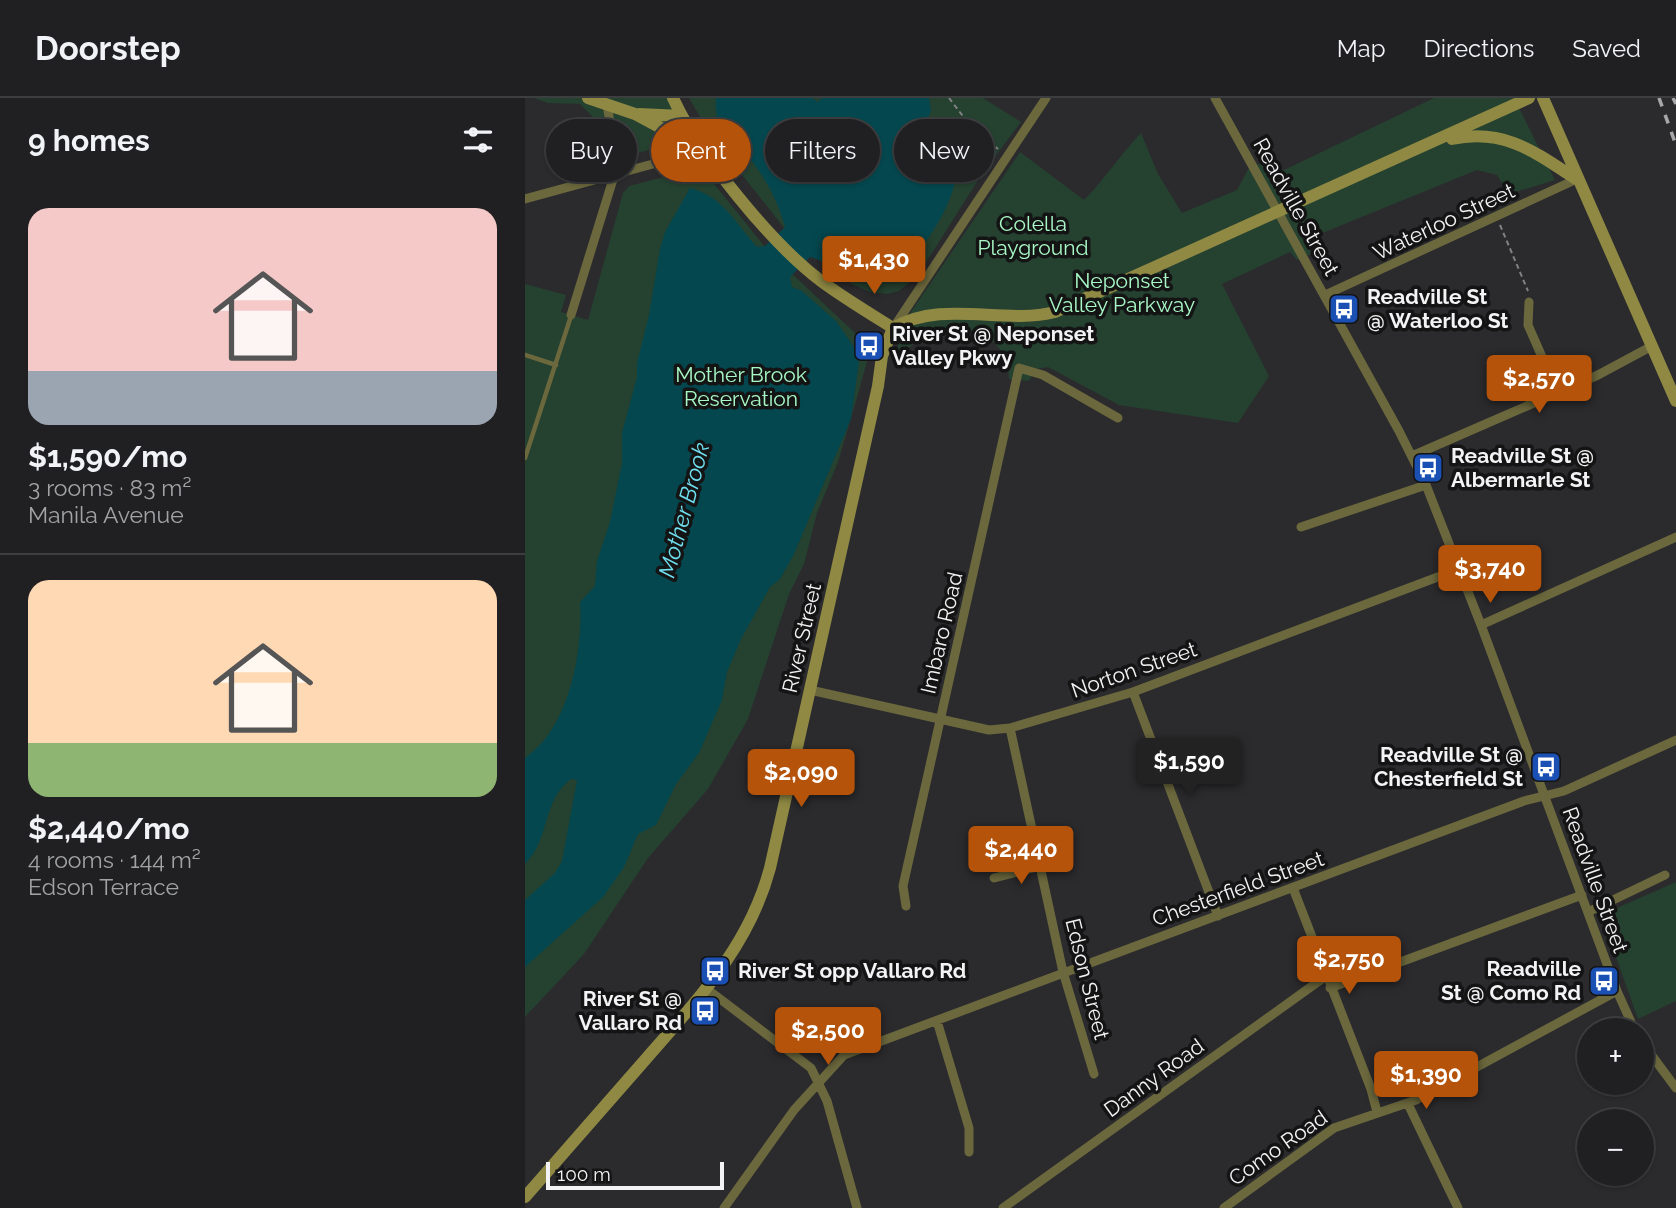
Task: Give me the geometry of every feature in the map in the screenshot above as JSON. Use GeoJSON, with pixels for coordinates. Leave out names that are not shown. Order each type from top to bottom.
{"type":"FeatureCollection","features":[{"type":"Feature","properties":{"kind":"main road"},"geometry":{"type":"LineString","coordinates":[[588,98],[651,122]]}},
{"type":"Feature","properties":{"kind":"main road"},"geometry":{"type":"LineString","coordinates":[[635,114],[682,117],[673,98]]}},
{"type":"Feature","properties":{"kind":"main road"},"geometry":{"type":"LineString","coordinates":[[730,182],[771,233],[807,269],[893,328],[934,314],[1026,316],[1055,312],[1529,98]]}},
{"type":"Feature","properties":{"kind":"main road"},"geometry":{"type":"LineString","coordinates":[[1543,98],[1676,401]]}},
{"type":"Feature","properties":{"kind":"main road"},"geometry":{"type":"LineString","coordinates":[[1493,115],[1485,122],[1486,131],[1535,152],[1577,179]]}},
{"type":"Feature","properties":{"kind":"main road"},"geometry":{"type":"LineString","coordinates":[[1426,145],[1470,135],[1503,139]]}},
{"type":"Feature","properties":{"kind":"main road","name":"River Street"},"geometry":{"type":"LineString","coordinates":[[525,1197],[706,989],[735,952],[761,900],[878,386],[882,356],[893,328]]}},
{"type":"Feature","properties":{"kind":"street"},"geometry":{"type":"LineString","coordinates":[[893,328],[1046,98]]}},
{"type":"Feature","properties":{"kind":"street","name":"Readville Street"},"geometry":{"type":"LineString","coordinates":[[1215,98],[1426,485],[1629,1018]]}},
{"type":"Feature","properties":{"kind":"street"},"geometry":{"type":"LineString","coordinates":[[607,104],[609,119]]}},
{"type":"Feature","properties":{"kind":"street","name":"Waterloo Street"},"geometry":{"type":"LineString","coordinates":[[1325,296],[1577,179]]}},
{"type":"Feature","properties":{"kind":"street"},"geometry":{"type":"LineString","coordinates":[[525,199],[591,182]]}},
{"type":"Feature","properties":{"kind":"street"},"geometry":{"type":"LineString","coordinates":[[572,315],[612,182]]}},
{"type":"Feature","properties":{"kind":"street"},"geometry":{"type":"LineString","coordinates":[[1529,302],[1528,325],[1557,391]]}},
{"type":"Feature","properties":{"kind":"street"},"geometry":{"type":"LineString","coordinates":[[1412,456],[1598,375],[1652,346]]}},
{"type":"Feature","properties":{"kind":"street","name":"Imbaro Road"},"geometry":{"type":"LineString","coordinates":[[906,906],[903,886],[1019,368],[1031,369],[1118,418]]}},
{"type":"Feature","properties":{"kind":"street"},"geometry":{"type":"LineString","coordinates":[[1301,527],[1426,485]]}},
{"type":"Feature","properties":{"kind":"street"},"geometry":{"type":"LineString","coordinates":[[1481,625],[1676,537]]}},
{"type":"Feature","properties":{"kind":"street","name":"Norton Street"},"geometry":{"type":"LineString","coordinates":[[810,690],[989,730],[1010,728],[1133,692],[1459,569]]}},
{"type":"Feature","properties":{"kind":"street"},"geometry":{"type":"LineString","coordinates":[[1133,692],[1218,916]]}},
{"type":"Feature","properties":{"kind":"street","name":"Edson Street"},"geometry":{"type":"LineString","coordinates":[[1010,728],[1063,972],[1094,1074]]}},
{"type":"Feature","properties":{"kind":"street","name":"Chesterfield Street"},"geometry":{"type":"LineString","coordinates":[[724,1208],[794,1110],[844,1055],[1524,801],[1565,791],[1676,740]]}},
{"type":"Feature","properties":{"kind":"street"},"geometry":{"type":"LineString","coordinates":[[994,878],[1041,866]]}},
{"type":"Feature","properties":{"kind":"street"},"geometry":{"type":"LineString","coordinates":[[1588,912],[1665,875]]}},
{"type":"Feature","properties":{"kind":"street"},"geometry":{"type":"LineString","coordinates":[[1293,888],[1371,1090],[1377,1112]]}},
{"type":"Feature","properties":{"kind":"street"},"geometry":{"type":"LineString","coordinates":[[1331,988],[1581,895]]}},
{"type":"Feature","properties":{"kind":"street","name":"Danny Road"},"geometry":{"type":"LineString","coordinates":[[1003,1208],[1326,976]]}},
{"type":"Feature","properties":{"kind":"street"},"geometry":{"type":"LineString","coordinates":[[706,989],[804,1062],[819,1080],[857,1208]]}},
{"type":"Feature","properties":{"kind":"street","name":"Como Road"},"geometry":{"type":"LineString","coordinates":[[1224,1208],[1334,1128],[1408,1104],[1617,991]]}},
{"type":"Feature","properties":{"kind":"street"},"geometry":{"type":"LineString","coordinates":[[937,1021],[969,1128],[969,1152]]}},
{"type":"Feature","properties":{"kind":"street"},"geometry":{"type":"LineString","coordinates":[[1654,1058],[1676,1088]]}},
{"type":"Feature","properties":{"kind":"street"},"geometry":{"type":"LineString","coordinates":[[1408,1104],[1458,1208]]}},
{"type":"Feature","properties":{"kind":"lane"},"geometry":{"type":"LineString","coordinates":[[525,458],[572,315]]}},
{"type":"Feature","properties":{"kind":"lane"},"geometry":{"type":"LineString","coordinates":[[525,355],[556,365]]}},
{"type":"Feature","properties":{"kind":"path"},"geometry":{"type":"LineString","coordinates":[[949,98],[972,128],[1006,156]]}},
{"type":"Feature","properties":{"kind":"path"},"geometry":{"type":"LineString","coordinates":[[1497,218],[1528,289],[1529,302]]}},
{"type":"Feature","properties":{"kind":"green space"},"geometry":{"type":"Polygon","coordinates":[[[534,98],[671,98],[679,119],[651,119],[651,149],[637,153],[637,119],[595,119],[580,104],[548,103],[534,98]]]}},
{"type":"Feature","properties":{"kind":"green space"},"geometry":{"type":"Polygon","coordinates":[[[689,98],[983,98],[1021,122],[994,158],[994,119],[894,119],[894,182],[977,182],[918,275],[899,291],[887,294],[870,292],[852,284],[797,244],[748,182],[751,182],[751,119],[701,119],[689,98]]]}},
{"type":"Feature","properties":{"kind":"green space","name":"Neponset Valley Parkway"},"geometry":{"type":"Polygon","coordinates":[[[1434,98],[1514,98],[1555,180],[1509,194],[1497,175],[1477,170],[1320,234],[1313,242],[1316,252],[1297,260],[1290,252],[1222,284],[1269,376],[1238,423],[1119,405],[1048,367],[1036,369],[1029,381],[1009,379],[1007,363],[1000,350],[991,340],[966,329],[937,331],[923,337],[894,363],[904,322],[1020,152],[1084,200],[1141,133],[1158,174],[1182,213],[1237,190],[1250,166],[1259,164],[1284,170],[1434,98]]]}},
{"type":"Feature","properties":{"kind":"green space","name":"Mother Brook Reservation"},"geometry":{"type":"Polygon","coordinates":[[[651,180],[712,182],[770,253],[854,332],[862,343],[867,361],[838,462],[817,513],[804,564],[789,594],[748,719],[708,789],[648,858],[584,954],[525,1017],[525,284],[566,295],[561,312],[588,320],[623,193],[629,186],[651,180]]]}},
{"type":"Feature","properties":{"kind":"green space"},"geometry":{"type":"Polygon","coordinates":[[[1676,882],[1676,1001],[1638,1018],[1601,915],[1676,882]]]}},
{"type":"Feature","properties":{"kind":"water","name":"Mother Brook Reservation"},"geometry":{"type":"Polygon","coordinates":[[[716,98],[812,98],[818,102],[822,98],[929,98],[931,111],[927,119],[894,119],[894,182],[954,184],[941,217],[930,235],[918,252],[892,276],[880,281],[861,280],[810,257],[790,277],[792,287],[802,291],[836,321],[854,347],[859,362],[851,419],[794,554],[780,579],[770,587],[741,639],[727,672],[722,700],[699,753],[676,784],[656,825],[638,834],[624,867],[603,897],[525,967],[525,900],[555,873],[562,861],[577,780],[571,779],[561,788],[550,809],[539,843],[525,864],[525,758],[553,728],[563,709],[576,666],[580,602],[595,586],[597,561],[610,522],[622,463],[622,433],[637,377],[637,363],[665,232],[690,188],[702,192],[720,204],[757,247],[765,246],[785,227],[766,182],[880,182],[880,119],[765,119],[765,181],[751,160],[751,119],[718,119],[716,98]]]}},
{"type":"Feature","properties":{"kind":"railway"},"geometry":{"type":"LineString","coordinates":[[1659,98],[1676,145]]}},
{"type":"Feature","properties":{"kind":"railway"},"geometry":{"type":"LineString","coordinates":[[1673,98],[1676,104]]}},
{"type":"Feature","properties":{"kind":"place","name":"Readville St @ Waterloo St"},"geometry":{"type":"Point","coordinates":[1344,309]}},
{"type":"Feature","properties":{"kind":"place","name":"River St @ Neponset Valley Pkwy"},"geometry":{"type":"Point","coordinates":[869,346]}},
{"type":"Feature","properties":{"kind":"place","name":"Readville St @ Albermarle St"},"geometry":{"type":"Point","coordinates":[1428,468]}},
{"type":"Feature","properties":{"kind":"place","name":"Readville St @ Chesterfield St"},"geometry":{"type":"Point","coordinates":[1546,767]}},
{"type":"Feature","properties":{"kind":"place","name":"River St opp Vallaro Rd"},"geometry":{"type":"Point","coordinates":[715,971]}},
{"type":"Feature","properties":{"kind":"place","name":"Readville St @ Como Rd"},"geometry":{"type":"Point","coordinates":[1604,981]}},
{"type":"Feature","properties":{"kind":"place","name":"River St @ Vallaro Rd"},"geometry":{"type":"Point","coordinates":[705,1011]}},
{"type":"Feature","properties":{"kind":"park label","name":"Colella Playground"},"geometry":{"type":"Point","coordinates":[1033,236]}},
{"type":"Feature","properties":{"kind":"water label","name":"Mother Brook"},"geometry":{"type":"Point","coordinates":[684,510]}}]}
